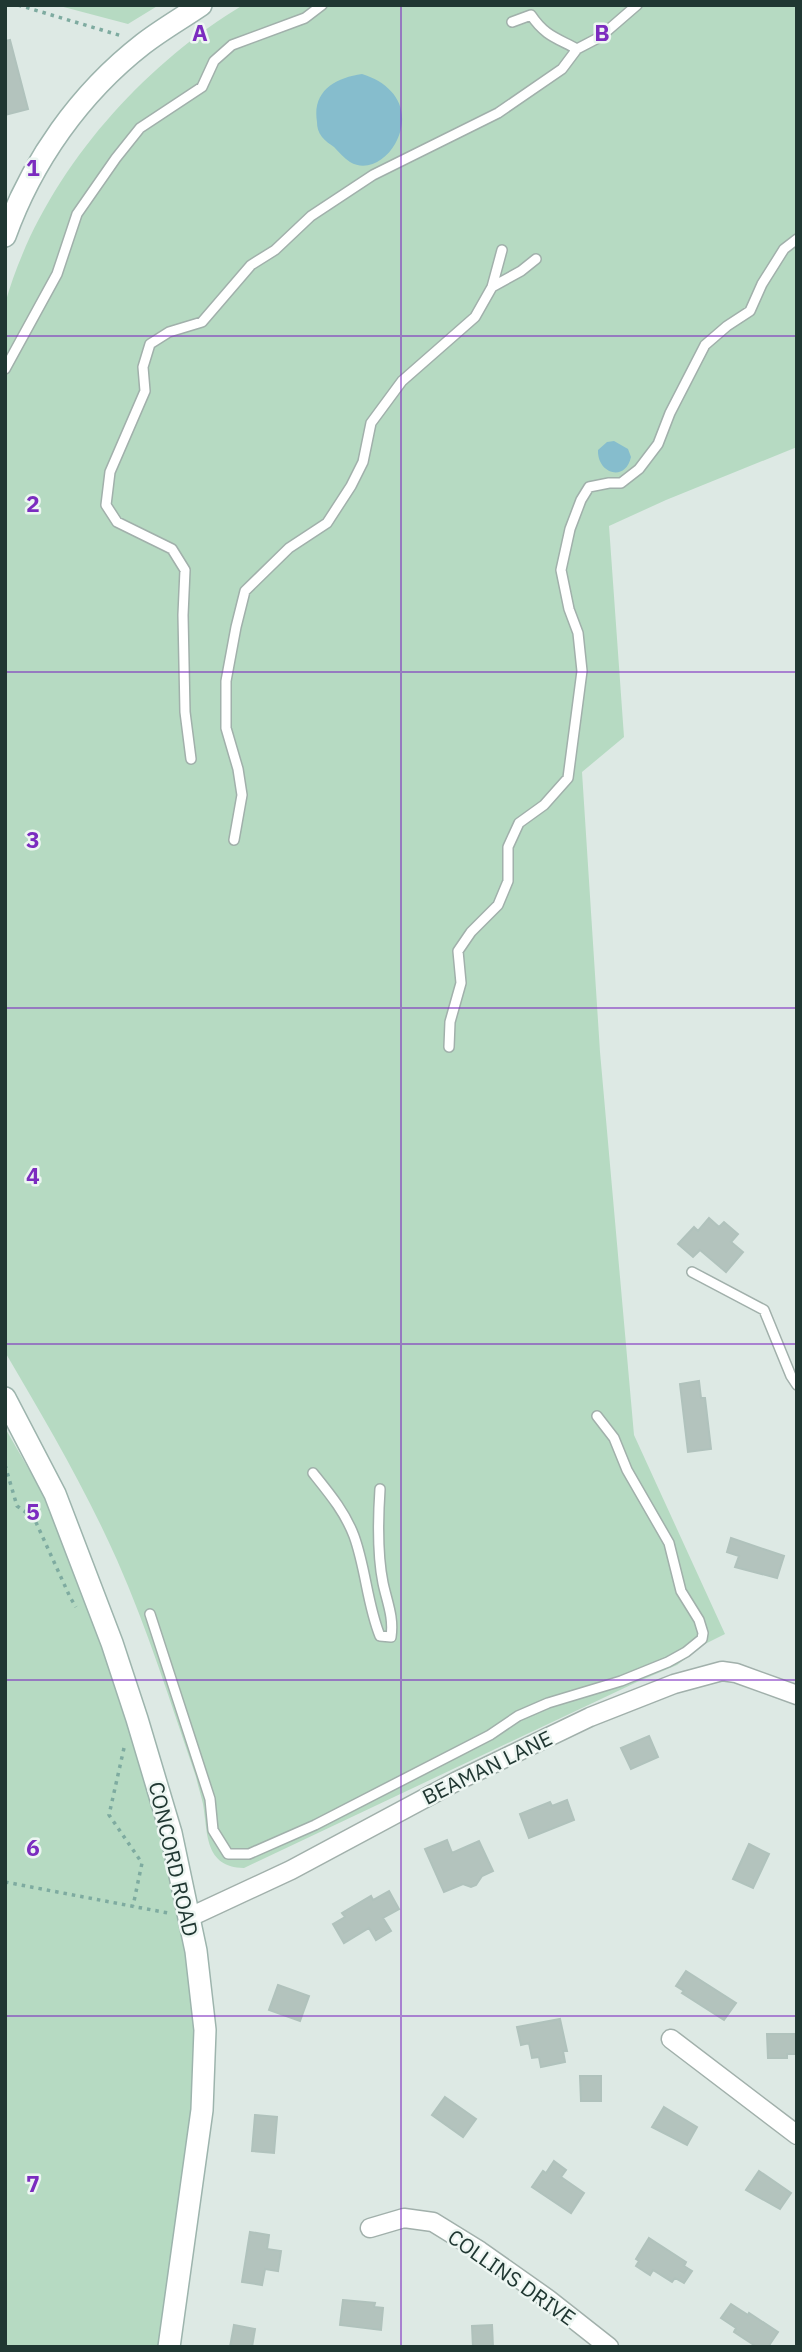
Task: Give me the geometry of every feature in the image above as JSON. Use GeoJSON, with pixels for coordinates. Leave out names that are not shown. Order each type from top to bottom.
{"type":"FeatureCollection","features":[{"type":"Feature","properties":{"kind":"street"},"geometry":{"type":"LineString","coordinates":[[5,236],[32,173],[54,139],[105,78],[144,43],[201,5]]}},
{"type":"Feature","properties":{"kind":"street","name":"CONCORD ROAD"},"geometry":{"type":"LineString","coordinates":[[5,1398],[55,1494],[112,1643],[171,1833],[190,1917],[201,1990],[205,2070],[198,2149],[169,2347]]}},
{"type":"Feature","properties":{"kind":"street","name":"BEAMAN LANE"},"geometry":{"type":"LineString","coordinates":[[190,1917],[291,1870],[457,1781],[590,1717],[674,1685],[722,1671],[736,1673],[797,1695]]}},
{"type":"Feature","properties":{"kind":"street"},"geometry":{"type":"LineString","coordinates":[[671,2039],[797,2135]]}},
{"type":"Feature","properties":{"kind":"street","name":"COLLINS DRIVE"},"geometry":{"type":"LineString","coordinates":[[370,2228],[404,2218],[433,2222],[548,2299],[602,2344]]}},
{"type":"Feature","properties":{"kind":"lane"},"geometry":{"type":"LineString","coordinates":[[5,369],[57,274],[77,214],[140,128],[202,86],[214,61],[232,45],[305,18],[322,5]]}},
{"type":"Feature","properties":{"kind":"lane"},"geometry":{"type":"LineString","coordinates":[[191,759],[185,712],[185,570],[172,549],[117,522],[106,505],[110,472],[145,391],[143,367],[150,344],[169,332],[202,322],[251,265],[275,250],[311,216],[373,175],[498,113],[562,69],[577,49],[600,37],[637,5]]}},
{"type":"Feature","properties":{"kind":"lane"},"geometry":{"type":"LineString","coordinates":[[512,22],[531,16],[552,38],[577,49]]}},
{"type":"Feature","properties":{"kind":"lane"},"geometry":{"type":"LineString","coordinates":[[449,1047],[450,1023],[461,983],[458,951],[471,932],[498,905],[508,881],[508,847],[519,823],[544,805],[568,778],[582,671],[578,633],[562,587],[561,570],[570,529],[581,500],[589,487],[609,482],[621,483],[639,469],[658,444],[670,413],[705,345],[750,311],[762,284],[784,249],[797,239]]}},
{"type":"Feature","properties":{"kind":"lane"},"geometry":{"type":"LineString","coordinates":[[234,839],[242,794],[226,728],[226,681],[246,591],[289,548],[327,523],[352,486],[363,462],[370,423],[402,382],[475,317],[492,287],[502,250]]}},
{"type":"Feature","properties":{"kind":"lane"},"geometry":{"type":"LineString","coordinates":[[492,287],[536,259]]}},
{"type":"Feature","properties":{"kind":"lane"},"geometry":{"type":"LineString","coordinates":[[692,1272],[764,1310],[797,1385]]}},
{"type":"Feature","properties":{"kind":"lane"},"geometry":{"type":"LineString","coordinates":[[150,1614],[210,1799],[213,1830],[228,1854],[249,1854],[315,1825],[490,1735],[528,1712],[668,1662],[702,1639],[699,1620],[681,1591],[669,1543],[627,1470],[614,1438],[597,1416]]}},
{"type":"Feature","properties":{"kind":"lane"},"geometry":{"type":"LineString","coordinates":[[313,1473],[340,1507],[354,1537],[372,1616],[380,1636],[391,1637],[393,1623],[383,1581],[380,1489]]}},
{"type":"Feature","properties":{"kind":"path"},"geometry":{"type":"LineString","coordinates":[[18,5],[144,43]]}},
{"type":"Feature","properties":{"kind":"path"},"geometry":{"type":"LineString","coordinates":[[5,1465],[17,1506],[34,1518],[77,1608]]}},
{"type":"Feature","properties":{"kind":"path"},"geometry":{"type":"LineString","coordinates":[[122,1737],[125,1750],[109,1815],[142,1863],[133,1906]]}},
{"type":"Feature","properties":{"kind":"path"},"geometry":{"type":"LineString","coordinates":[[5,1882],[190,1917]]}},
{"type":"Feature","properties":{"kind":"green space"},"geometry":{"type":"Polygon","coordinates":[[[56,5],[159,5],[128,24],[56,5]]]}},
{"type":"Feature","properties":{"kind":"green space"},"geometry":{"type":"Polygon","coordinates":[[[243,5],[797,5],[797,447],[609,526],[624,737],[582,772],[600,1052],[634,1435],[725,1634],[705,1644],[677,1665],[244,1868],[221,1862],[210,1846],[196,1777],[128,1586],[78,1480],[5,1352],[5,304],[41,215],[96,133],[129,96],[165,62],[243,5]]]}},
{"type":"Feature","properties":{"kind":"green space"},"geometry":{"type":"Polygon","coordinates":[[[5,1428],[68,1537],[94,1594],[178,1896],[201,2065],[166,2347],[5,2347],[5,1428]]]}},
{"type":"Feature","properties":{"kind":"water"},"geometry":{"type":"Polygon","coordinates":[[[362,74],[392,92],[398,100],[402,121],[391,150],[376,163],[363,166],[350,162],[323,138],[318,128],[316,111],[322,94],[328,88],[343,79],[362,74]]]}},
{"type":"Feature","properties":{"kind":"water"},"geometry":{"type":"Polygon","coordinates":[[[614,441],[628,449],[631,457],[628,465],[618,472],[606,469],[599,458],[598,450],[607,442],[614,441]]]}},
{"type":"Feature","properties":{"kind":"building"},"geometry":{"type":"Polygon","coordinates":[[[10,40],[28,109],[5,115],[5,41],[10,40]]]}},
{"type":"Feature","properties":{"kind":"building"},"geometry":{"type":"Polygon","coordinates":[[[709,1218],[719,1227],[724,1222],[738,1234],[731,1242],[743,1252],[726,1272],[700,1250],[693,1257],[678,1244],[694,1227],[698,1231],[709,1218]]]}},
{"type":"Feature","properties":{"kind":"building"},"geometry":{"type":"Polygon","coordinates":[[[699,1381],[701,1398],[705,1398],[711,1449],[688,1452],[680,1384],[699,1381]]]}},
{"type":"Feature","properties":{"kind":"building"},"geometry":{"type":"Polygon","coordinates":[[[731,1538],[784,1556],[777,1578],[735,1567],[739,1556],[727,1552],[731,1538]]]}},
{"type":"Feature","properties":{"kind":"building"},"geometry":{"type":"Polygon","coordinates":[[[649,1736],[658,1757],[631,1769],[621,1748],[649,1736]]]}},
{"type":"Feature","properties":{"kind":"building"},"geometry":{"type":"Polygon","coordinates":[[[567,1800],[574,1820],[529,1838],[520,1814],[550,1802],[552,1806],[567,1800]]]}},
{"type":"Feature","properties":{"kind":"building"},"geometry":{"type":"Polygon","coordinates":[[[447,1840],[452,1853],[479,1841],[493,1871],[482,1876],[476,1885],[471,1887],[463,1884],[444,1892],[425,1849],[447,1840]]]}},
{"type":"Feature","properties":{"kind":"building"},"geometry":{"type":"Polygon","coordinates":[[[749,1844],[769,1854],[753,1888],[733,1879],[749,1844]]]}},
{"type":"Feature","properties":{"kind":"building"},"geometry":{"type":"Polygon","coordinates":[[[389,1891],[399,1909],[383,1918],[391,1931],[376,1940],[369,1928],[344,1943],[333,1924],[345,1917],[342,1913],[371,1896],[373,1900],[389,1891]]]}},
{"type":"Feature","properties":{"kind":"building"},"geometry":{"type":"Polygon","coordinates":[[[686,1971],[736,2003],[724,2020],[682,1993],[684,1991],[676,1986],[686,1971]]]}},
{"type":"Feature","properties":{"kind":"building"},"geometry":{"type":"Polygon","coordinates":[[[278,1985],[309,1996],[300,2021],[269,2010],[278,1985]]]}},
{"type":"Feature","properties":{"kind":"building"},"geometry":{"type":"Polygon","coordinates":[[[560,2019],[567,2051],[563,2051],[565,2062],[541,2067],[539,2057],[532,2058],[529,2043],[521,2045],[517,2027],[560,2019]]]}},
{"type":"Feature","properties":{"kind":"building"},"geometry":{"type":"Polygon","coordinates":[[[767,2034],[797,2034],[797,2054],[787,2054],[787,2058],[768,2058],[767,2034]]]}},
{"type":"Feature","properties":{"kind":"building"},"geometry":{"type":"Polygon","coordinates":[[[580,2076],[601,2076],[601,2101],[581,2101],[580,2076]]]}},
{"type":"Feature","properties":{"kind":"building"},"geometry":{"type":"Polygon","coordinates":[[[445,2097],[476,2119],[463,2137],[432,2115],[445,2097]]]}},
{"type":"Feature","properties":{"kind":"building"},"geometry":{"type":"Polygon","coordinates":[[[664,2107],[697,2127],[687,2145],[652,2127],[664,2107]]]}},
{"type":"Feature","properties":{"kind":"building"},"geometry":{"type":"Polygon","coordinates":[[[255,2115],[277,2117],[274,2153],[252,2151],[255,2115]]]}},
{"type":"Feature","properties":{"kind":"building"},"geometry":{"type":"Polygon","coordinates":[[[554,2161],[566,2170],[561,2177],[584,2193],[571,2213],[532,2187],[554,2161]]]}},
{"type":"Feature","properties":{"kind":"building"},"geometry":{"type":"Polygon","coordinates":[[[759,2171],[791,2193],[780,2209],[746,2190],[759,2171]]]}},
{"type":"Feature","properties":{"kind":"building"},"geometry":{"type":"Polygon","coordinates":[[[250,2232],[269,2235],[267,2249],[281,2251],[278,2271],[265,2269],[262,2285],[242,2282],[250,2232]]]}},
{"type":"Feature","properties":{"kind":"building"},"geometry":{"type":"Polygon","coordinates":[[[649,2238],[686,2262],[684,2266],[692,2271],[684,2283],[675,2278],[672,2282],[653,2270],[650,2275],[636,2266],[639,2261],[636,2259],[649,2238]]]}},
{"type":"Feature","properties":{"kind":"building"},"geometry":{"type":"Polygon","coordinates":[[[343,2300],[375,2303],[374,2307],[383,2308],[381,2330],[340,2325],[343,2300]]]}},
{"type":"Feature","properties":{"kind":"building"},"geometry":{"type":"Polygon","coordinates":[[[731,2304],[778,2332],[768,2347],[757,2347],[734,2332],[736,2328],[721,2318],[731,2304]]]}},
{"type":"Feature","properties":{"kind":"building"},"geometry":{"type":"Polygon","coordinates":[[[234,2325],[255,2329],[252,2347],[230,2347],[234,2325]]]}},
{"type":"Feature","properties":{"kind":"building"},"geometry":{"type":"Polygon","coordinates":[[[492,2325],[493,2347],[473,2347],[472,2326],[492,2325]]]}}]}
